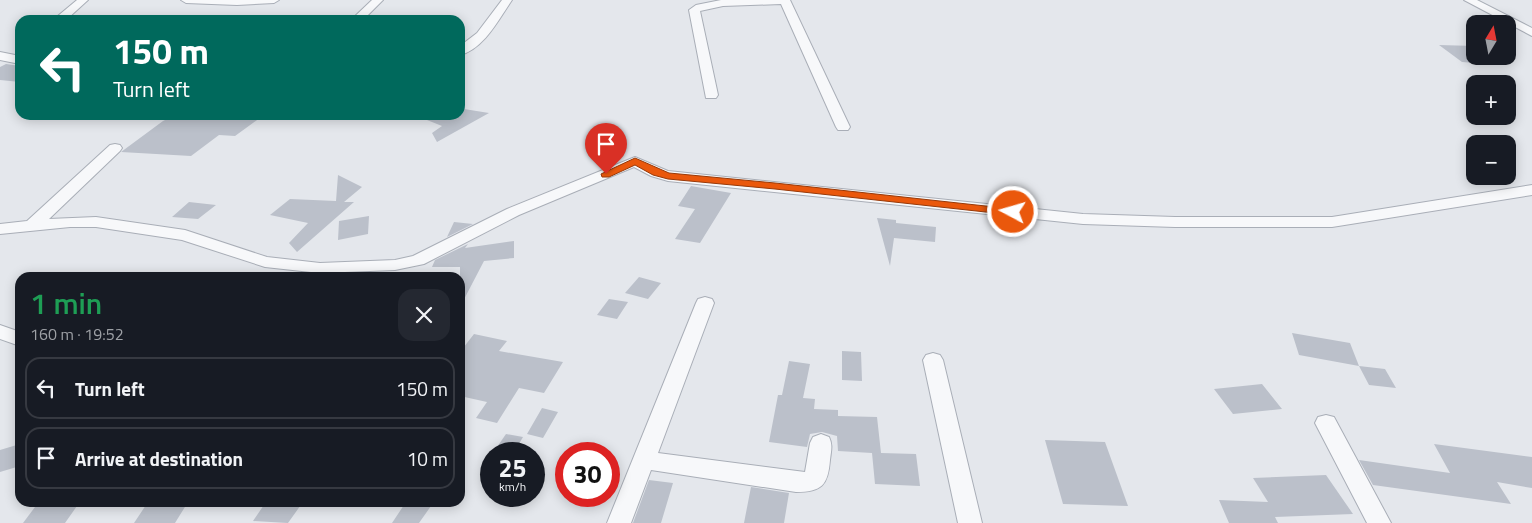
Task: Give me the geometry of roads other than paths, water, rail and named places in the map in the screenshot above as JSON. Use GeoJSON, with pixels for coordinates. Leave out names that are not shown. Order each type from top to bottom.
{"type":"FeatureCollection","features":[{"type":"Feature","properties":{"kind":"street"},"geometry":{"type":"LineString","coordinates":[[65,15],[83,0]]}},
{"type":"Feature","properties":{"kind":"street"},"geometry":{"type":"LineString","coordinates":[[186,0],[237,2],[274,0]]}},
{"type":"Feature","properties":{"kind":"street"},"geometry":{"type":"LineString","coordinates":[[362,15],[378,0]]}},
{"type":"Feature","properties":{"kind":"street"},"geometry":{"type":"LineString","coordinates":[[465,48],[483,33],[507,0]]}},
{"type":"Feature","properties":{"kind":"street"},"geometry":{"type":"LineString","coordinates":[[1469,0],[1532,33]]}},
{"type":"Feature","properties":{"kind":"street"},"geometry":{"type":"LineString","coordinates":[[711,95],[694,10],[697,6],[710,2],[784,1],[843,127]]}},
{"type":"Feature","properties":{"kind":"street"},"geometry":{"type":"LineString","coordinates":[[0,56],[15,59]]}},
{"type":"Feature","properties":{"kind":"street"},"geometry":{"type":"LineString","coordinates":[[32,226],[114,148]]}},
{"type":"Feature","properties":{"kind":"street"},"geometry":{"type":"LineString","coordinates":[[0,229],[70,222],[96,222],[185,235],[265,262],[320,268],[395,265],[418,260],[513,212],[635,161],[668,176],[1082,219],[1175,222],[1332,222],[1532,190]]}},
{"type":"Feature","properties":{"kind":"street"},"geometry":{"type":"LineString","coordinates":[[619,523],[705,303]]}},
{"type":"Feature","properties":{"kind":"street"},"geometry":{"type":"LineString","coordinates":[[0,332],[15,337]]}},
{"type":"Feature","properties":{"kind":"street"},"geometry":{"type":"LineString","coordinates":[[933,360],[970,523]]}},
{"type":"Feature","properties":{"kind":"street"},"geometry":{"type":"LineString","coordinates":[[1326,423],[1379,523]]}},
{"type":"Feature","properties":{"kind":"street"},"geometry":{"type":"LineString","coordinates":[[644,460],[796,482],[809,482],[817,476],[821,443]]}}]}
